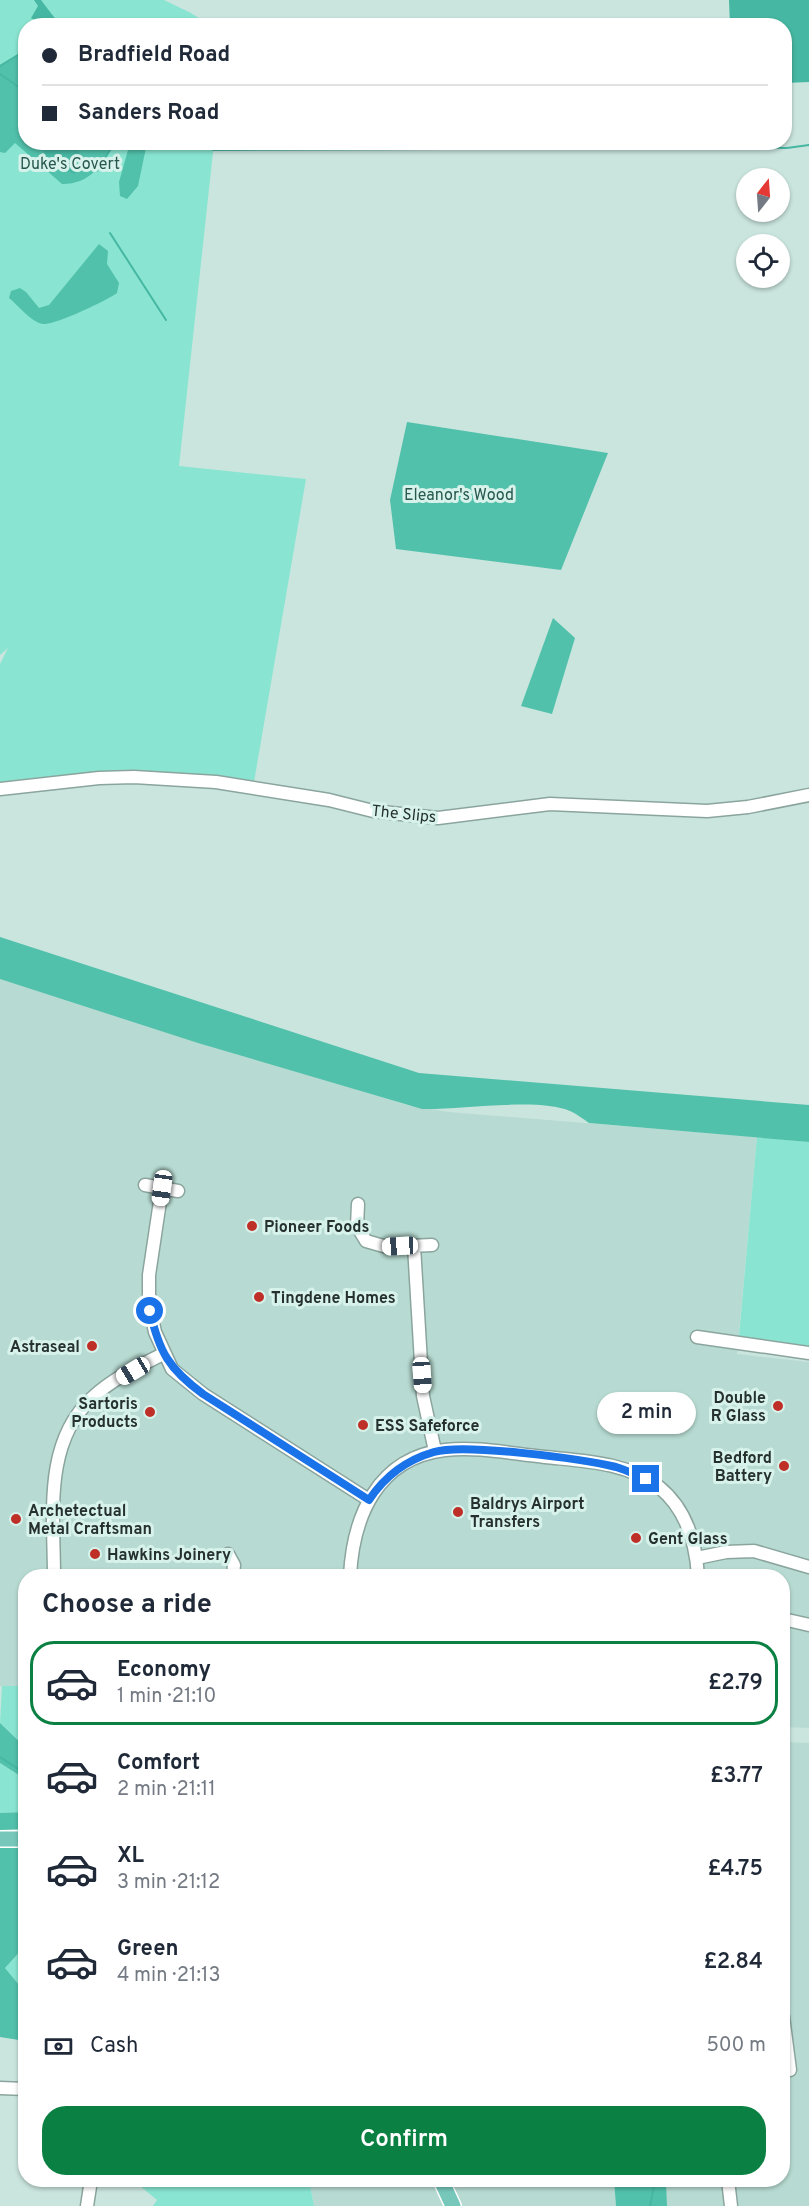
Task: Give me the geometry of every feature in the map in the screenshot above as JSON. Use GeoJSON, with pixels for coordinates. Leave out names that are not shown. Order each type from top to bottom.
{"type":"FeatureCollection","features":[{"type":"Feature","properties":{"kind":"main road"},"geometry":{"type":"LineString","coordinates":[[0,1839],[18,1839]]}},
{"type":"Feature","properties":{"kind":"main road"},"geometry":{"type":"LineString","coordinates":[[444,2187],[453,2206]]}},
{"type":"Feature","properties":{"kind":"street","name":"The Slips"},"geometry":{"type":"LineString","coordinates":[[0,789],[110,778],[216,782],[329,800],[373,811],[438,818],[550,804],[707,811],[748,807],[809,795]]}},
{"type":"Feature","properties":{"kind":"street"},"geometry":{"type":"LineString","coordinates":[[145,1185],[178,1191]]}},
{"type":"Feature","properties":{"kind":"street"},"geometry":{"type":"LineString","coordinates":[[162,1188],[148,1292],[154,1332],[172,1369],[203,1394],[369,1500]]}},
{"type":"Feature","properties":{"kind":"street"},"geometry":{"type":"LineString","coordinates":[[358,1204],[357,1226],[366,1241],[387,1247],[432,1245]]}},
{"type":"Feature","properties":{"kind":"street"},"geometry":{"type":"LineString","coordinates":[[414,1246],[423,1396],[435,1451]]}},
{"type":"Feature","properties":{"kind":"street"},"geometry":{"type":"LineString","coordinates":[[697,1338],[809,1353]]}},
{"type":"Feature","properties":{"kind":"street"},"geometry":{"type":"LineString","coordinates":[[54,1569],[55,1476],[60,1451],[68,1429],[93,1397],[163,1354]]}},
{"type":"Feature","properties":{"kind":"street"},"geometry":{"type":"LineString","coordinates":[[351,1569],[355,1532],[369,1500],[379,1485],[396,1470],[435,1451],[484,1450],[603,1464],[631,1472],[658,1486],[676,1507],[689,1528],[698,1569]]}},
{"type":"Feature","properties":{"kind":"street"},"geometry":{"type":"LineString","coordinates":[[697,1558],[726,1552],[754,1551],[809,1567]]}},
{"type":"Feature","properties":{"kind":"street"},"geometry":{"type":"LineString","coordinates":[[228,1554],[234,1569]]}},
{"type":"Feature","properties":{"kind":"street"},"geometry":{"type":"LineString","coordinates":[[790,1621],[809,1625]]}},
{"type":"Feature","properties":{"kind":"street"},"geometry":{"type":"LineString","coordinates":[[0,2088],[18,2089]]}},
{"type":"Feature","properties":{"kind":"street"},"geometry":{"type":"LineString","coordinates":[[87,2206],[90,2187]]}},
{"type":"Feature","properties":{"kind":"street"},"geometry":{"type":"LineString","coordinates":[[729,2187],[731,2206]]}},
{"type":"Feature","properties":{"kind":"shaded area"},"geometry":{"type":"Polygon","coordinates":[[[34,0],[41,0],[55,18],[31,18],[38,6],[34,0]]]}},
{"type":"Feature","properties":{"kind":"shaded area"},"geometry":{"type":"Polygon","coordinates":[[[729,0],[809,0],[809,82],[792,83],[792,18],[730,18],[729,0]]]}},
{"type":"Feature","properties":{"kind":"shaded area"},"geometry":{"type":"Polygon","coordinates":[[[42,150],[79,150],[84,167],[74,174],[51,164],[42,150]]]}},
{"type":"Feature","properties":{"kind":"shaded area"},"geometry":{"type":"Polygon","coordinates":[[[0,979],[407,1105],[449,1112],[757,1137],[737,1354],[809,1362],[809,1728],[790,1727],[790,1569],[18,1569],[18,1686],[0,1686],[0,979]]]}},
{"type":"Feature","properties":{"kind":"shaded area"},"geometry":{"type":"Polygon","coordinates":[[[790,1742],[809,1743],[809,2206],[667,2206],[666,2187],[790,2187],[790,1742]]]}},
{"type":"Feature","properties":{"kind":"shaded area"},"geometry":{"type":"Polygon","coordinates":[[[310,2187],[615,2187],[616,2206],[314,2206],[310,2187]]]}},
{"type":"Feature","properties":{"kind":"green space"},"geometry":{"type":"Polygon","coordinates":[[[0,0],[164,0],[198,18],[18,18],[18,150],[213,150],[179,466],[306,479],[253,788],[134,777],[0,789],[0,664],[8,648],[0,655],[0,0]]]}},
{"type":"Feature","properties":{"kind":"green space","name":"Duke's Covert"},"geometry":{"type":"Polygon","coordinates":[[[18,54],[18,146],[15,143],[5,153],[0,152],[0,66],[18,54]]]}},
{"type":"Feature","properties":{"kind":"green space","name":"Duke's Covert"},"geometry":{"type":"Polygon","coordinates":[[[23,150],[110,150],[100,166],[88,177],[81,181],[62,184],[23,150]]]}},
{"type":"Feature","properties":{"kind":"green space"},"geometry":{"type":"Polygon","coordinates":[[[128,150],[146,150],[138,186],[127,199],[120,196],[119,182],[128,150]]]}},
{"type":"Feature","properties":{"kind":"green space"},"geometry":{"type":"Polygon","coordinates":[[[99,244],[108,251],[107,264],[119,283],[117,293],[112,296],[49,324],[39,323],[9,298],[11,291],[20,288],[39,308],[49,305],[99,244]]]}},
{"type":"Feature","properties":{"kind":"green space","name":"Eleanor's Wood"},"geometry":{"type":"Polygon","coordinates":[[[407,422],[608,453],[561,570],[396,549],[390,500],[407,422]]]}},
{"type":"Feature","properties":{"kind":"green space"},"geometry":{"type":"Polygon","coordinates":[[[553,618],[575,638],[552,714],[521,706],[553,618]]]}},
{"type":"Feature","properties":{"kind":"green space"},"geometry":{"type":"Polygon","coordinates":[[[0,937],[419,1073],[809,1105],[809,1142],[589,1123],[570,1111],[539,1105],[422,1109],[198,1043],[0,979],[0,937]]]}},
{"type":"Feature","properties":{"kind":"green space"},"geometry":{"type":"Polygon","coordinates":[[[757,1137],[809,1142],[809,1346],[739,1336],[757,1137]]]}},
{"type":"Feature","properties":{"kind":"green space"},"geometry":{"type":"Polygon","coordinates":[[[2,1686],[18,1686],[18,1740],[0,1723],[2,1686]]]}},
{"type":"Feature","properties":{"kind":"green space"},"geometry":{"type":"Polygon","coordinates":[[[0,1723],[18,1740],[18,1775],[0,1763],[0,1723]]]}},
{"type":"Feature","properties":{"kind":"green space"},"geometry":{"type":"Polygon","coordinates":[[[0,1763],[18,1775],[18,1812],[0,1813],[0,1763]]]}},
{"type":"Feature","properties":{"kind":"green space"},"geometry":{"type":"Polygon","coordinates":[[[18,1812],[18,1829],[0,1830],[0,1813],[18,1812]]]}},
{"type":"Feature","properties":{"kind":"green space"},"geometry":{"type":"Polygon","coordinates":[[[18,1845],[18,1954],[5,1968],[18,1984],[18,2040],[0,2037],[0,1846],[18,1845]]]}},
{"type":"Feature","properties":{"kind":"green space"},"geometry":{"type":"Polygon","coordinates":[[[18,1954],[18,1984],[5,1968],[18,1954]]]}},
{"type":"Feature","properties":{"kind":"green space"},"geometry":{"type":"Polygon","coordinates":[[[141,2187],[310,2187],[314,2206],[153,2206],[157,2200],[141,2187]]]}},
{"type":"Feature","properties":{"kind":"green space"},"geometry":{"type":"Polygon","coordinates":[[[615,2187],[666,2187],[667,2206],[616,2206],[615,2187]]]}},
{"type":"Feature","properties":{"kind":"waterway"},"geometry":{"type":"LineString","coordinates":[[0,66],[18,55]]}},
{"type":"Feature","properties":{"kind":"waterway"},"geometry":{"type":"LineString","coordinates":[[0,74],[18,86]]}},
{"type":"Feature","properties":{"kind":"waterway"},"geometry":{"type":"LineString","coordinates":[[792,147],[809,145]]}},
{"type":"Feature","properties":{"kind":"waterway"},"geometry":{"type":"LineString","coordinates":[[97,171],[110,150]]}},
{"type":"Feature","properties":{"kind":"waterway"},"geometry":{"type":"LineString","coordinates":[[110,233],[166,320]]}},
{"type":"Feature","properties":{"kind":"waterway"},"geometry":{"type":"LineString","coordinates":[[0,1757],[18,1769]]}},
{"type":"Feature","properties":{"kind":"waterway"},"geometry":{"type":"LineString","coordinates":[[650,2206],[654,2187]]}},
{"type":"Feature","properties":{"kind":"place","name":"Pioneer Foods"},"geometry":{"type":"Point","coordinates":[252,1226]}},
{"type":"Feature","properties":{"kind":"place","name":"Tingdene Homes"},"geometry":{"type":"Point","coordinates":[259,1297]}},
{"type":"Feature","properties":{"kind":"place","name":"Astraseal"},"geometry":{"type":"Point","coordinates":[92,1346]}},
{"type":"Feature","properties":{"kind":"place","name":"Double R Glass"},"geometry":{"type":"Point","coordinates":[778,1406]}},
{"type":"Feature","properties":{"kind":"place","name":"Sartoris Products"},"geometry":{"type":"Point","coordinates":[150,1412]}},
{"type":"Feature","properties":{"kind":"place","name":"ESS Safeforce"},"geometry":{"type":"Point","coordinates":[363,1425]}},
{"type":"Feature","properties":{"kind":"place","name":"Bedford Battery"},"geometry":{"type":"Point","coordinates":[784,1466]}},
{"type":"Feature","properties":{"kind":"place","name":"Baldrys Airport Transfers"},"geometry":{"type":"Point","coordinates":[458,1512]}},
{"type":"Feature","properties":{"kind":"place","name":"Archetectual Metal Craftsman"},"geometry":{"type":"Point","coordinates":[16,1519]}},
{"type":"Feature","properties":{"kind":"place","name":"Gent Glass"},"geometry":{"type":"Point","coordinates":[636,1538]}},
{"type":"Feature","properties":{"kind":"place","name":"Hawkins Joinery"},"geometry":{"type":"Point","coordinates":[95,1554]}},
{"type":"Feature","properties":{"kind":"route"},"geometry":{"type":"LineString","coordinates":[[150,1311],[154,1332],[163,1354],[172,1369],[191,1386],[369,1500],[379,1485],[396,1470],[421,1456],[446,1449],[484,1450],[603,1464],[646,1479]]}}]}
